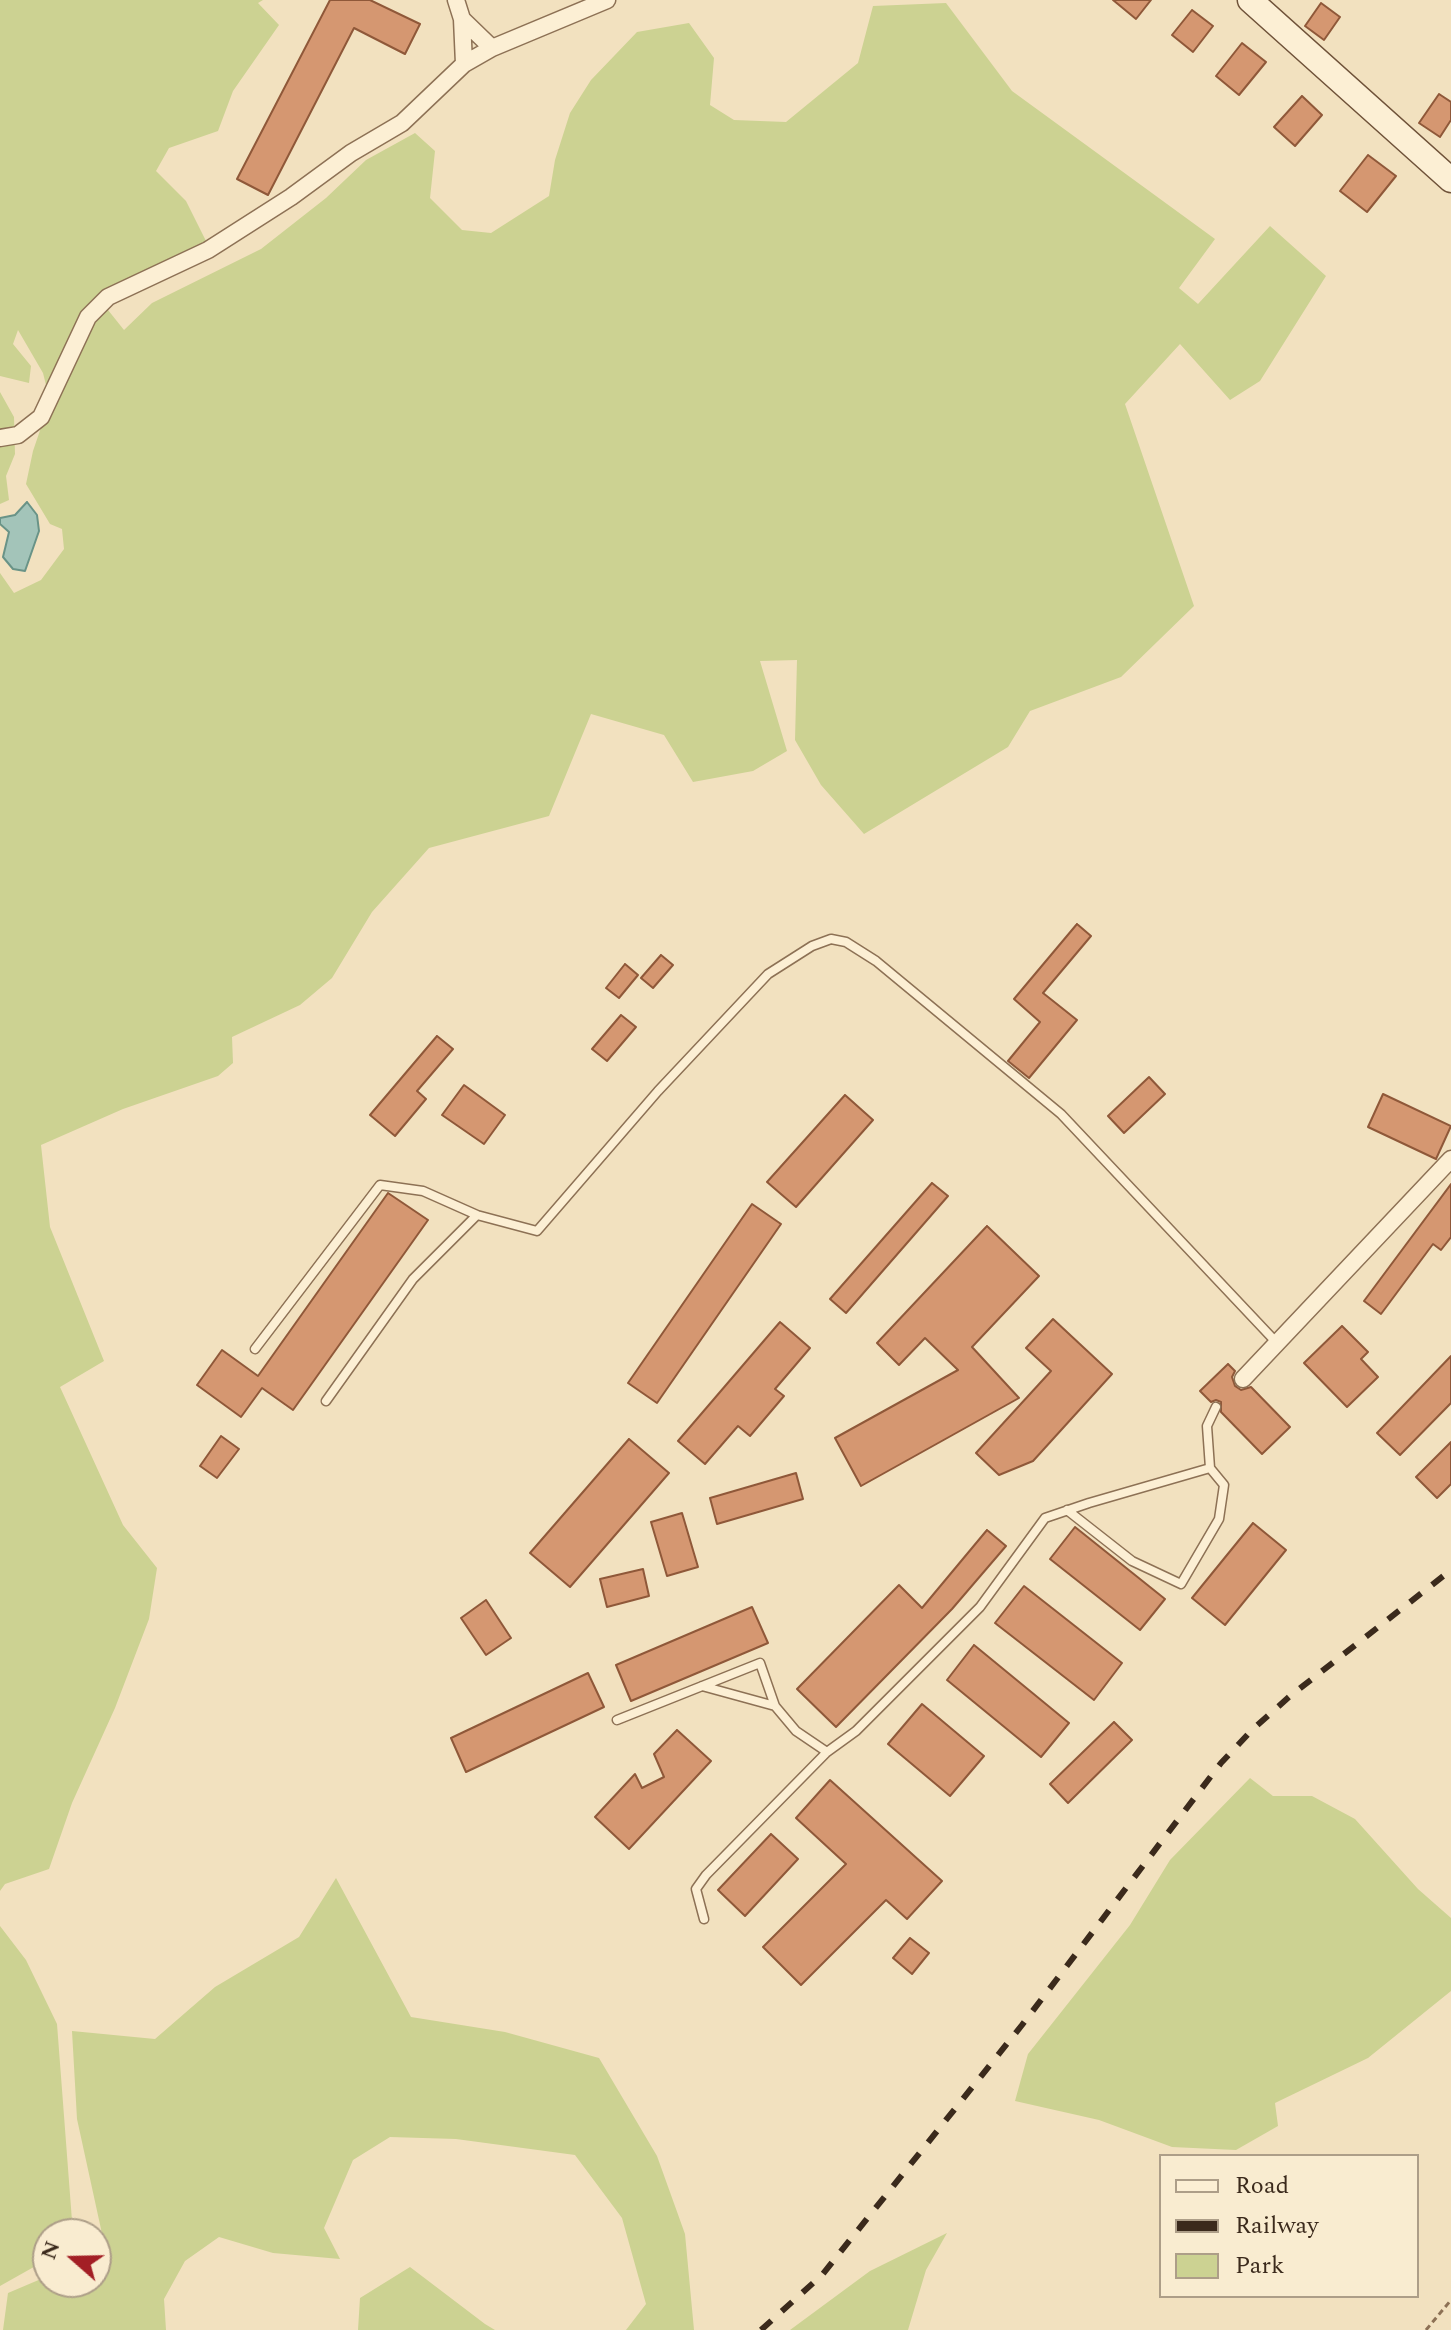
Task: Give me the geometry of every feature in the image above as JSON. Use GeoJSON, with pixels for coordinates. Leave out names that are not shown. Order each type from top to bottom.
{"type":"FeatureCollection","features":[{"type":"Feature","properties":{"kind":"street"},"geometry":{"type":"LineString","coordinates":[[456,0],[462,19],[464,64]]}},
{"type":"Feature","properties":{"kind":"street"},"geometry":{"type":"LineString","coordinates":[[0,438],[18,435],[41,417],[88,317],[108,297],[208,250],[291,197],[351,153],[402,123],[464,64],[492,48],[607,0]]}},
{"type":"Feature","properties":{"kind":"street"},"geometry":{"type":"LineString","coordinates":[[1250,0],[1451,180]]}},
{"type":"Feature","properties":{"kind":"street"},"geometry":{"type":"LineString","coordinates":[[462,19],[492,48]]}},
{"type":"Feature","properties":{"kind":"street"},"geometry":{"type":"LineString","coordinates":[[1243,1379],[1451,1159]]}},
{"type":"Feature","properties":{"kind":"lane"},"geometry":{"type":"LineString","coordinates":[[255,1349],[380,1185],[423,1191],[477,1215],[537,1231],[649,1101],[768,974],[812,946],[831,939],[846,942],[876,961],[1061,1114],[1276,1342]]}},
{"type":"Feature","properties":{"kind":"lane"},"geometry":{"type":"LineString","coordinates":[[326,1401],[413,1279],[477,1215]]}},
{"type":"Feature","properties":{"kind":"lane"},"geometry":{"type":"LineString","coordinates":[[1067,1510],[1132,1561],[1181,1584],[1219,1519],[1224,1485],[1210,1468],[1207,1426],[1216,1407]]}},
{"type":"Feature","properties":{"kind":"lane"},"geometry":{"type":"LineString","coordinates":[[704,1919],[696,1889],[776,1801],[827,1752],[856,1731],[980,1607],[1045,1518],[1210,1468]]}},
{"type":"Feature","properties":{"kind":"lane"},"geometry":{"type":"LineString","coordinates":[[617,1720],[760,1663],[775,1706],[796,1731],[827,1752]]}},
{"type":"Feature","properties":{"kind":"lane"},"geometry":{"type":"LineString","coordinates":[[701,1686],[775,1706]]}},
{"type":"Feature","properties":{"kind":"path"},"geometry":{"type":"LineString","coordinates":[[1426,2330],[1451,2300]]}},
{"type":"Feature","properties":{"kind":"green space"},"geometry":{"type":"Polygon","coordinates":[[[0,0],[263,0],[258,3],[279,25],[233,91],[218,131],[169,148],[156,171],[186,201],[206,241],[131,279],[108,310],[124,330],[152,303],[261,249],[326,198],[366,160],[415,133],[435,151],[430,198],[462,230],[491,233],[549,196],[555,160],[570,113],[591,80],[637,32],[689,23],[714,58],[710,105],[734,120],[786,122],[858,63],[873,6],[946,3],[1012,91],[1215,239],[1179,288],[1198,304],[1270,226],[1326,276],[1260,381],[1230,400],[1180,344],[1125,404],[1194,606],[1121,677],[1030,711],[1008,747],[864,834],[821,785],[795,740],[797,660],[760,661],[787,751],[753,771],[693,782],[664,735],[591,714],[549,816],[429,848],[372,912],[332,978],[300,1005],[232,1037],[233,1063],[218,1076],[123,1109],[41,1145],[50,1227],[104,1361],[60,1387],[123,1525],[157,1568],[149,1619],[115,1708],[72,1803],[49,1869],[5,1884],[0,1891],[0,573],[14,593],[41,580],[64,549],[62,529],[50,524],[26,484],[33,451],[50,401],[43,373],[18,330],[13,344],[31,366],[29,383],[0,376],[0,0]]]}},
{"type":"Feature","properties":{"kind":"green space"},"geometry":{"type":"Polygon","coordinates":[[[0,392],[14,417],[15,454],[6,476],[9,500],[0,504],[0,392]]]}},
{"type":"Feature","properties":{"kind":"green space"},"geometry":{"type":"Polygon","coordinates":[[[1250,1778],[1273,1796],[1312,1796],[1355,1819],[1418,1889],[1451,1918],[1451,1991],[1368,2058],[1275,2103],[1278,2126],[1236,2150],[1172,2147],[1099,2120],[1015,2101],[1028,2054],[1130,1925],[1170,1860],[1250,1778]]]}},
{"type":"Feature","properties":{"kind":"green space"},"geometry":{"type":"Polygon","coordinates":[[[336,1878],[411,2017],[505,2032],[599,2058],[657,2156],[685,2234],[694,2330],[626,2330],[646,2304],[622,2218],[575,2155],[456,2139],[390,2137],[353,2160],[324,2228],[340,2259],[273,2253],[219,2237],[185,2261],[164,2299],[166,2330],[3,2330],[8,2293],[32,2283],[32,2298],[112,2298],[112,2218],[99,2218],[77,2119],[72,2031],[155,2039],[215,1987],[299,1937],[336,1878]]]}},
{"type":"Feature","properties":{"kind":"green space"},"geometry":{"type":"Polygon","coordinates":[[[0,1926],[26,1960],[57,2024],[72,2218],[32,2218],[32,2268],[0,2286],[0,1926]]]}},
{"type":"Feature","properties":{"kind":"green space"},"geometry":{"type":"Polygon","coordinates":[[[947,2233],[926,2270],[908,2330],[790,2330],[870,2271],[947,2233]]]}},
{"type":"Feature","properties":{"kind":"green space"},"geometry":{"type":"Polygon","coordinates":[[[410,2267],[495,2330],[358,2330],[360,2298],[410,2267]]]}},
{"type":"Feature","properties":{"kind":"water"},"geometry":{"type":"Polygon","coordinates":[[[27,502],[37,515],[39,531],[25,571],[13,569],[3,557],[9,532],[0,524],[0,518],[15,515],[27,502]]]}},
{"type":"Feature","properties":{"kind":"building"},"geometry":{"type":"Polygon","coordinates":[[[330,0],[370,0],[420,24],[405,54],[354,28],[268,195],[237,179],[330,0]]]}},
{"type":"Feature","properties":{"kind":"building"},"geometry":{"type":"Polygon","coordinates":[[[1113,0],[1151,0],[1136,19],[1113,0]]]}},
{"type":"Feature","properties":{"kind":"building"},"geometry":{"type":"Polygon","coordinates":[[[1321,3],[1340,17],[1324,40],[1305,26],[1321,3]]]}},
{"type":"Feature","properties":{"kind":"building"},"geometry":{"type":"Polygon","coordinates":[[[1192,10],[1213,26],[1193,52],[1172,35],[1192,10]]]}},
{"type":"Feature","properties":{"kind":"building"},"geometry":{"type":"Polygon","coordinates":[[[1242,43],[1266,62],[1239,95],[1216,76],[1242,43]]]}},
{"type":"Feature","properties":{"kind":"building"},"geometry":{"type":"Polygon","coordinates":[[[1439,94],[1451,102],[1451,120],[1440,137],[1419,123],[1439,94]]]}},
{"type":"Feature","properties":{"kind":"building"},"geometry":{"type":"Polygon","coordinates":[[[1302,96],[1322,115],[1295,146],[1274,127],[1302,96]]]}},
{"type":"Feature","properties":{"kind":"building"},"geometry":{"type":"Polygon","coordinates":[[[1368,155],[1396,176],[1367,212],[1340,191],[1368,155]]]}},
{"type":"Feature","properties":{"kind":"building"},"geometry":{"type":"Polygon","coordinates":[[[1077,924],[1091,936],[1043,993],[1077,1020],[1029,1078],[1008,1061],[1040,1022],[1014,999],[1077,924]]]}},
{"type":"Feature","properties":{"kind":"building"},"geometry":{"type":"Polygon","coordinates":[[[661,955],[673,965],[653,988],[641,978],[661,955]]]}},
{"type":"Feature","properties":{"kind":"building"},"geometry":{"type":"Polygon","coordinates":[[[625,964],[638,975],[619,998],[606,988],[625,964]]]}},
{"type":"Feature","properties":{"kind":"building"},"geometry":{"type":"Polygon","coordinates":[[[621,1015],[636,1027],[607,1061],[592,1049],[621,1015]]]}},
{"type":"Feature","properties":{"kind":"building"},"geometry":{"type":"Polygon","coordinates":[[[437,1036],[453,1049],[417,1091],[426,1099],[395,1136],[370,1115],[437,1036]]]}},
{"type":"Feature","properties":{"kind":"building"},"geometry":{"type":"Polygon","coordinates":[[[1149,1077],[1165,1094],[1124,1133],[1108,1116],[1149,1077]]]}},
{"type":"Feature","properties":{"kind":"building"},"geometry":{"type":"Polygon","coordinates":[[[464,1085],[505,1115],[484,1144],[442,1115],[464,1085]]]}},
{"type":"Feature","properties":{"kind":"building"},"geometry":{"type":"Polygon","coordinates":[[[1383,1094],[1451,1126],[1436,1159],[1368,1127],[1383,1094]]]}},
{"type":"Feature","properties":{"kind":"building"},"geometry":{"type":"Polygon","coordinates":[[[845,1095],[873,1120],[796,1207],[767,1182],[845,1095]]]}},
{"type":"Feature","properties":{"kind":"building"},"geometry":{"type":"Polygon","coordinates":[[[932,1183],[948,1196],[846,1313],[830,1299],[932,1183]]]}},
{"type":"Feature","properties":{"kind":"building"},"geometry":{"type":"Polygon","coordinates":[[[1451,1184],[1451,1237],[1441,1250],[1433,1244],[1381,1314],[1364,1301],[1451,1184]]]}},
{"type":"Feature","properties":{"kind":"building"},"geometry":{"type":"Polygon","coordinates":[[[388,1193],[428,1220],[293,1410],[262,1388],[241,1417],[197,1385],[222,1350],[258,1376],[388,1193]]]}},
{"type":"Feature","properties":{"kind":"building"},"geometry":{"type":"Polygon","coordinates":[[[752,1204],[781,1224],[657,1403],[628,1383],[752,1204]]]}},
{"type":"Feature","properties":{"kind":"building"},"geometry":{"type":"Polygon","coordinates":[[[987,1226],[1039,1276],[972,1347],[1019,1398],[861,1486],[835,1438],[958,1370],[925,1338],[899,1365],[877,1343],[987,1226]]]}},
{"type":"Feature","properties":{"kind":"building"},"geometry":{"type":"Polygon","coordinates":[[[1053,1319],[1112,1374],[1033,1461],[999,1475],[976,1453],[1051,1371],[1026,1348],[1053,1319]]]}},
{"type":"Feature","properties":{"kind":"building"},"geometry":{"type":"Polygon","coordinates":[[[780,1322],[810,1348],[775,1389],[784,1396],[750,1436],[738,1426],[705,1464],[678,1441],[780,1322]]]}},
{"type":"Feature","properties":{"kind":"building"},"geometry":{"type":"Polygon","coordinates":[[[1342,1326],[1368,1352],[1361,1359],[1378,1377],[1347,1407],[1304,1363],[1342,1326]]]}},
{"type":"Feature","properties":{"kind":"building"},"geometry":{"type":"Polygon","coordinates":[[[1451,1356],[1451,1403],[1400,1455],[1377,1433],[1451,1356]]]}},
{"type":"Feature","properties":{"kind":"building"},"geometry":{"type":"Polygon","coordinates":[[[1228,1364],[1235,1371],[1232,1377],[1235,1386],[1241,1390],[1251,1387],[1290,1427],[1262,1454],[1221,1412],[1221,1402],[1211,1402],[1200,1391],[1228,1364]]]}},
{"type":"Feature","properties":{"kind":"building"},"geometry":{"type":"Polygon","coordinates":[[[221,1436],[239,1449],[217,1478],[200,1466],[221,1436]]]}},
{"type":"Feature","properties":{"kind":"building"},"geometry":{"type":"Polygon","coordinates":[[[629,1439],[669,1473],[570,1587],[530,1553],[629,1439]]]}},
{"type":"Feature","properties":{"kind":"building"},"geometry":{"type":"Polygon","coordinates":[[[1451,1442],[1451,1484],[1437,1498],[1416,1477],[1451,1442]]]}},
{"type":"Feature","properties":{"kind":"building"},"geometry":{"type":"Polygon","coordinates":[[[796,1473],[803,1499],[717,1524],[710,1498],[796,1473]]]}},
{"type":"Feature","properties":{"kind":"building"},"geometry":{"type":"Polygon","coordinates":[[[682,1513],[698,1567],[667,1576],[651,1522],[682,1513]]]}},
{"type":"Feature","properties":{"kind":"building"},"geometry":{"type":"Polygon","coordinates":[[[1253,1523],[1286,1550],[1225,1625],[1192,1598],[1253,1523]]]}},
{"type":"Feature","properties":{"kind":"building"},"geometry":{"type":"Polygon","coordinates":[[[1075,1527],[1165,1599],[1140,1630],[1050,1559],[1075,1527]]]}},
{"type":"Feature","properties":{"kind":"building"},"geometry":{"type":"Polygon","coordinates":[[[987,1530],[1006,1546],[952,1609],[836,1727],[797,1689],[899,1585],[922,1608],[987,1530]]]}},
{"type":"Feature","properties":{"kind":"building"},"geometry":{"type":"Polygon","coordinates":[[[643,1569],[649,1596],[607,1607],[600,1579],[643,1569]]]}},
{"type":"Feature","properties":{"kind":"building"},"geometry":{"type":"Polygon","coordinates":[[[1024,1586],[1122,1663],[1094,1700],[995,1623],[1024,1586]]]}},
{"type":"Feature","properties":{"kind":"building"},"geometry":{"type":"Polygon","coordinates":[[[486,1600],[511,1638],[486,1655],[461,1618],[486,1600]]]}},
{"type":"Feature","properties":{"kind":"building"},"geometry":{"type":"Polygon","coordinates":[[[752,1607],[768,1643],[631,1701],[616,1665],[752,1607]]]}},
{"type":"Feature","properties":{"kind":"building"},"geometry":{"type":"Polygon","coordinates":[[[974,1645],[1069,1723],[1041,1757],[947,1680],[974,1645]]]}},
{"type":"Feature","properties":{"kind":"building"},"geometry":{"type":"Polygon","coordinates":[[[588,1673],[604,1707],[466,1772],[451,1738],[588,1673]]]}},
{"type":"Feature","properties":{"kind":"building"},"geometry":{"type":"Polygon","coordinates":[[[922,1704],[984,1756],[950,1796],[888,1744],[922,1704]]]}},
{"type":"Feature","properties":{"kind":"building"},"geometry":{"type":"Polygon","coordinates":[[[1114,1722],[1132,1740],[1068,1803],[1050,1784],[1114,1722]]]}},
{"type":"Feature","properties":{"kind":"building"},"geometry":{"type":"Polygon","coordinates":[[[677,1730],[711,1761],[629,1849],[595,1817],[635,1774],[642,1788],[664,1777],[654,1754],[677,1730]]]}},
{"type":"Feature","properties":{"kind":"building"},"geometry":{"type":"Polygon","coordinates":[[[830,1780],[942,1881],[907,1919],[886,1900],[801,1985],[763,1947],[846,1864],[796,1818],[830,1780]]]}},
{"type":"Feature","properties":{"kind":"building"},"geometry":{"type":"Polygon","coordinates":[[[771,1834],[798,1859],[745,1916],[718,1890],[771,1834]]]}},
{"type":"Feature","properties":{"kind":"building"},"geometry":{"type":"Polygon","coordinates":[[[910,1938],[929,1953],[912,1974],[893,1958],[910,1938]]]}},
{"type":"Feature","properties":{"kind":"railway"},"geometry":{"type":"LineString","coordinates":[[761,2330],[822,2275],[1022,2025],[1221,1763],[1289,1697],[1451,1570]]}}]}
